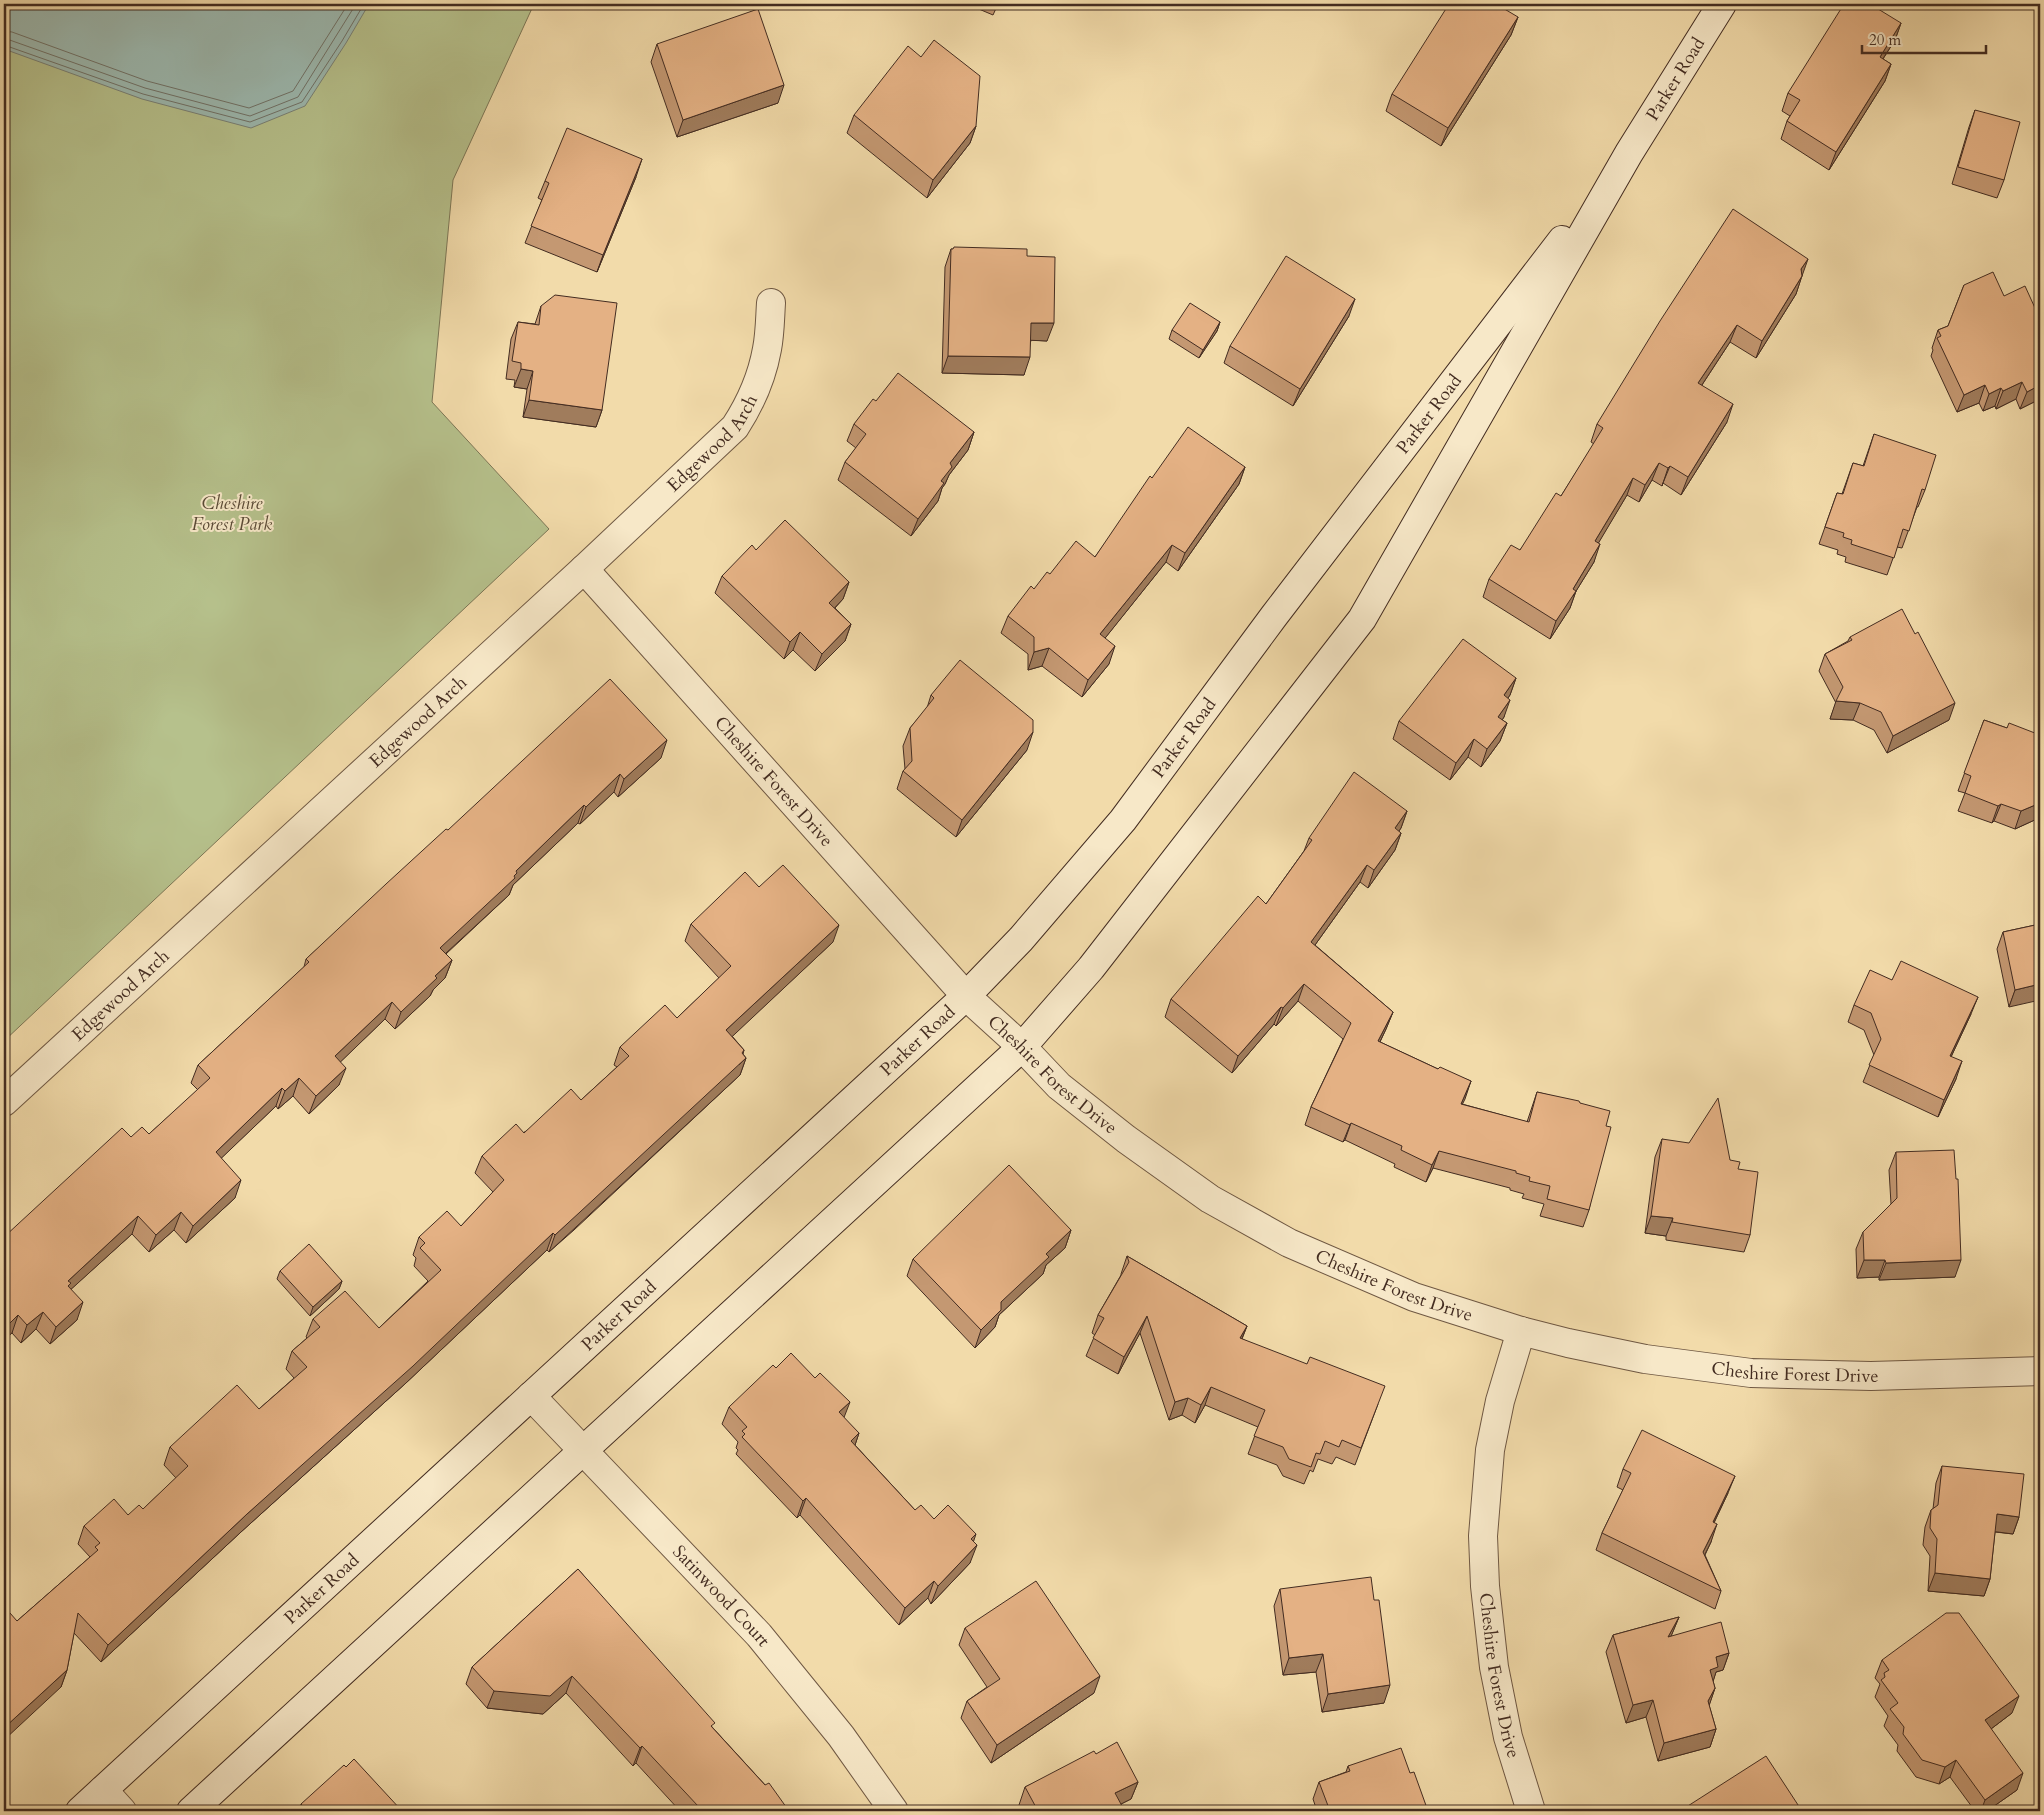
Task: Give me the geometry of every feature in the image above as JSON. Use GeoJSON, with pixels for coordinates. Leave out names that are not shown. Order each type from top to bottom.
{"type":"FeatureCollection","features":[{"type":"Feature","properties":{"kind":"street","name":"Parker Road"},"geometry":{"type":"LineString","coordinates":[[191,1811],[1022,1047],[1097,960],[1362,619],[1629,153],[1722,4]]}},
{"type":"Feature","properties":{"kind":"street","name":"Parker Road"},"geometry":{"type":"LineString","coordinates":[[80,1811],[966,996],[1021,939],[1123,820],[1274,616],[1629,153]]}},
{"type":"Feature","properties":{"kind":"street","name":"Edgewood Arch"},"geometry":{"type":"LineString","coordinates":[[4,1102],[584,569],[735,427],[745,411],[757,384],[767,350],[771,303]]}},
{"type":"Feature","properties":{"kind":"street","name":"Cheshire Forest Drive"},"geometry":{"type":"LineString","coordinates":[[584,569],[966,996],[1022,1047],[1059,1086],[1126,1139],[1210,1198],[1289,1243],[1405,1293],[1522,1331],[1645,1359],[1751,1373],[1871,1376],[2040,1371]]}},
{"type":"Feature","properties":{"kind":"street","name":"Cheshire Forest Drive"},"geometry":{"type":"LineString","coordinates":[[1522,1331],[1500,1401],[1492,1442],[1483,1536],[1485,1586],[1494,1667],[1508,1737],[1531,1811]]}},
{"type":"Feature","properties":{"kind":"street","name":"Satinwood Court"},"geometry":{"type":"LineString","coordinates":[[531,1396],[758,1635],[841,1736],[894,1811]]}},
{"type":"Feature","properties":{"kind":"street"},"geometry":{"type":"LineString","coordinates":[[103,1790],[122,1811]]}},
{"type":"Feature","properties":{"kind":"green space","name":"Cheshire Forest Park"},"geometry":{"type":"Polygon","coordinates":[[[4,4],[534,4],[453,180],[432,402],[549,529],[4,1041],[4,4]]]}},
{"type":"Feature","properties":{"kind":"water"},"geometry":{"type":"Polygon","coordinates":[[[4,4],[369,4],[305,106],[251,128],[142,99],[4,49],[4,4]]]}},
{"type":"Feature","properties":{"kind":"building"},"geometry":{"type":"Polygon","coordinates":[[[1449,4],[1496,4],[1518,17],[1448,128],[1392,94],[1449,4]]]}},
{"type":"Feature","properties":{"kind":"building"},"geometry":{"type":"Polygon","coordinates":[[[1844,4],[1870,4],[1901,23],[1880,57],[1891,64],[1836,152],[1787,121],[1800,100],[1788,93],[1844,4]]]}},
{"type":"Feature","properties":{"kind":"building"},"geometry":{"type":"Polygon","coordinates":[[[758,9],[784,85],[683,120],[657,44],[758,9]]]}},
{"type":"Feature","properties":{"kind":"building"},"geometry":{"type":"Polygon","coordinates":[[[934,40],[980,76],[976,126],[933,180],[854,115],[908,46],[921,57],[934,40]]]}},
{"type":"Feature","properties":{"kind":"building"},"geometry":{"type":"Polygon","coordinates":[[[1975,110],[2020,122],[2004,180],[1958,167],[1975,110]]]}},
{"type":"Feature","properties":{"kind":"building"},"geometry":{"type":"Polygon","coordinates":[[[567,128],[642,159],[603,255],[531,226],[549,183],[545,181],[567,128]]]}},
{"type":"Feature","properties":{"kind":"building"},"geometry":{"type":"Polygon","coordinates":[[[1733,209],[1808,259],[1801,269],[1802,276],[1762,341],[1737,325],[1698,383],[1733,404],[1688,477],[1670,466],[1668,468],[1659,463],[1645,485],[1633,478],[1595,541],[1600,544],[1573,589],[1576,591],[1556,621],[1489,579],[1511,545],[1520,550],[1556,493],[1561,496],[1603,428],[1597,424],[1660,321],[1733,209]]]}},
{"type":"Feature","properties":{"kind":"building"},"geometry":{"type":"Polygon","coordinates":[[[954,247],[1027,249],[1027,256],[1055,257],[1054,323],[1031,323],[1030,357],[948,356],[951,249],[954,247]]]}},
{"type":"Feature","properties":{"kind":"building"},"geometry":{"type":"Polygon","coordinates":[[[1286,256],[1355,299],[1300,389],[1230,346],[1286,256]]]}},
{"type":"Feature","properties":{"kind":"building"},"geometry":{"type":"Polygon","coordinates":[[[1993,272],[2004,296],[2025,286],[2040,319],[2040,385],[2027,392],[2022,382],[2003,391],[2001,388],[1989,394],[1985,385],[1964,395],[1937,338],[1941,336],[1938,330],[1948,326],[1964,285],[1993,272]]]}},
{"type":"Feature","properties":{"kind":"building"},"geometry":{"type":"Polygon","coordinates":[[[4,275],[8,277],[4,285],[4,275]]]}},
{"type":"Feature","properties":{"kind":"building"},"geometry":{"type":"Polygon","coordinates":[[[555,295],[617,303],[602,410],[529,400],[533,371],[521,369],[521,363],[512,361],[518,322],[539,325],[541,306],[555,295]]]}},
{"type":"Feature","properties":{"kind":"building"},"geometry":{"type":"Polygon","coordinates":[[[1190,303],[1220,322],[1203,350],[1172,330],[1190,303]]]}},
{"type":"Feature","properties":{"kind":"building"},"geometry":{"type":"Polygon","coordinates":[[[898,373],[974,432],[950,463],[952,467],[941,481],[944,483],[918,519],[845,462],[866,434],[854,424],[873,399],[876,401],[898,373]]]}},
{"type":"Feature","properties":{"kind":"building"},"geometry":{"type":"Polygon","coordinates":[[[1188,427],[1245,467],[1185,553],[1172,545],[1100,634],[1115,646],[1088,680],[1049,648],[1034,652],[1034,637],[1008,616],[1031,586],[1034,589],[1047,572],[1050,574],[1076,541],[1095,557],[1150,476],[1152,478],[1188,427]]]}},
{"type":"Feature","properties":{"kind":"building"},"geometry":{"type":"Polygon","coordinates":[[[1874,434],[1936,455],[1925,490],[1922,489],[1909,531],[1903,529],[1894,558],[1851,544],[1852,540],[1843,537],[1844,533],[1825,527],[1837,493],[1843,494],[1853,463],[1864,466],[1874,434]]]}},
{"type":"Feature","properties":{"kind":"building"},"geometry":{"type":"Polygon","coordinates":[[[785,520],[849,582],[829,603],[851,624],[822,654],[800,632],[790,642],[722,576],[752,545],[756,550],[785,520]]]}},
{"type":"Feature","properties":{"kind":"building"},"geometry":{"type":"Polygon","coordinates":[[[1902,609],[1915,634],[1918,632],[1955,703],[1893,736],[1881,712],[1860,703],[1836,701],[1843,687],[1825,654],[1852,640],[1850,637],[1902,609]]]}},
{"type":"Feature","properties":{"kind":"building"},"geometry":{"type":"Polygon","coordinates":[[[1463,639],[1516,678],[1504,695],[1510,700],[1498,717],[1507,723],[1487,749],[1474,739],[1456,763],[1399,721],[1463,639]]]}},
{"type":"Feature","properties":{"kind":"building"},"geometry":{"type":"Polygon","coordinates":[[[960,660],[1033,720],[1033,732],[962,820],[903,771],[912,761],[910,728],[934,698],[931,695],[960,660]]]}},
{"type":"Feature","properties":{"kind":"building"},"geometry":{"type":"Polygon","coordinates":[[[610,679],[667,740],[624,779],[620,774],[586,807],[584,805],[516,871],[515,878],[440,948],[452,960],[435,976],[437,978],[401,1012],[392,1002],[335,1056],[346,1068],[316,1096],[299,1078],[285,1091],[282,1088],[216,1152],[241,1180],[193,1226],[181,1212],[156,1235],[138,1216],[68,1281],[71,1283],[68,1286],[83,1302],[56,1327],[43,1312],[27,1325],[18,1315],[4,1329],[4,1237],[122,1128],[131,1137],[142,1127],[149,1134],[210,1078],[198,1065],[309,962],[306,959],[386,884],[446,829],[448,830],[610,679]]]}},
{"type":"Feature","properties":{"kind":"building"},"geometry":{"type":"Polygon","coordinates":[[[1984,720],[2007,728],[2009,723],[2040,735],[2040,803],[2021,811],[2001,804],[1998,806],[1965,793],[1971,776],[1964,773],[1984,720]]]}},
{"type":"Feature","properties":{"kind":"building"},"geometry":{"type":"Polygon","coordinates":[[[1354,772],[1407,811],[1395,828],[1401,833],[1374,870],[1367,865],[1311,942],[1393,1012],[1378,1041],[1438,1069],[1440,1067],[1471,1081],[1461,1104],[1529,1122],[1537,1092],[1579,1101],[1580,1103],[1610,1111],[1606,1126],[1611,1127],[1589,1210],[1547,1199],[1550,1186],[1529,1181],[1530,1177],[1516,1173],[1516,1171],[1439,1151],[1432,1165],[1401,1150],[1402,1146],[1311,1107],[1351,1023],[1304,984],[1238,1056],[1171,999],[1258,896],[1266,904],[1312,840],[1309,838],[1354,772]]]}},
{"type":"Feature","properties":{"kind":"building"},"geometry":{"type":"Polygon","coordinates":[[[783,865],[839,925],[726,1030],[744,1050],[742,1053],[746,1058],[555,1235],[553,1233],[413,1366],[247,1514],[108,1645],[78,1613],[67,1670],[4,1728],[4,1618],[10,1613],[17,1621],[98,1550],[95,1547],[100,1543],[84,1526],[114,1499],[128,1515],[139,1505],[143,1509],[188,1466],[170,1447],[237,1385],[259,1409],[307,1367],[292,1351],[320,1327],[313,1319],[345,1291],[379,1328],[441,1270],[420,1248],[425,1243],[419,1237],[447,1211],[461,1226],[504,1180],[482,1156],[516,1124],[524,1133],[571,1089],[581,1100],[629,1056],[620,1047],[665,1005],[677,1018],[731,966],[691,924],[745,872],[759,887],[783,865]]]}},
{"type":"Feature","properties":{"kind":"building"},"geometry":{"type":"Polygon","coordinates":[[[2040,924],[2040,984],[2015,990],[2003,932],[2040,924]]]}},
{"type":"Feature","properties":{"kind":"building"},"geometry":{"type":"Polygon","coordinates":[[[1901,961],[1978,997],[1950,1056],[1962,1061],[1944,1100],[1869,1065],[1881,1039],[1871,1013],[1854,1005],[1870,970],[1892,980],[1901,961]]]}},
{"type":"Feature","properties":{"kind":"building"},"geometry":{"type":"Polygon","coordinates":[[[1718,1098],[1730,1160],[1740,1162],[1738,1169],[1758,1172],[1750,1235],[1672,1222],[1673,1218],[1651,1216],[1662,1139],[1689,1143],[1718,1098]]]}},
{"type":"Feature","properties":{"kind":"building"},"geometry":{"type":"Polygon","coordinates":[[[1954,1150],[1956,1179],[1958,1179],[1961,1260],[1886,1263],[1885,1260],[1864,1260],[1863,1232],[1897,1198],[1896,1152],[1954,1150]]]}},
{"type":"Feature","properties":{"kind":"building"},"geometry":{"type":"Polygon","coordinates":[[[1009,1165],[1071,1230],[1046,1254],[1049,1257],[1001,1302],[1001,1310],[981,1330],[913,1259],[1009,1165]]]}},
{"type":"Feature","properties":{"kind":"building"},"geometry":{"type":"Polygon","coordinates":[[[309,1244],[342,1281],[313,1307],[280,1271],[309,1244]]]}},
{"type":"Feature","properties":{"kind":"building"},"geometry":{"type":"Polygon","coordinates":[[[1127,1256],[1247,1326],[1240,1338],[1307,1364],[1310,1357],[1385,1386],[1361,1448],[1342,1440],[1339,1447],[1325,1441],[1320,1454],[1316,1453],[1311,1467],[1289,1459],[1283,1447],[1254,1436],[1265,1410],[1211,1387],[1201,1405],[1188,1398],[1175,1402],[1147,1316],[1124,1357],[1093,1338],[1104,1318],[1098,1315],[1129,1262],[1127,1256]]]}},
{"type":"Feature","properties":{"kind":"building"},"geometry":{"type":"Polygon","coordinates":[[[791,1353],[815,1378],[820,1373],[850,1402],[839,1412],[859,1433],[851,1441],[915,1510],[921,1505],[934,1519],[948,1505],[976,1534],[971,1539],[977,1545],[938,1586],[934,1581],[905,1608],[806,1498],[803,1501],[742,1437],[745,1434],[742,1431],[747,1427],[729,1407],[773,1365],[776,1368],[791,1353]]]}},
{"type":"Feature","properties":{"kind":"building"},"geometry":{"type":"Polygon","coordinates":[[[1642,1430],[1735,1476],[1713,1522],[1717,1524],[1703,1552],[1721,1591],[1602,1533],[1631,1473],[1623,1469],[1642,1430]]]}},
{"type":"Feature","properties":{"kind":"building"},"geometry":{"type":"Polygon","coordinates":[[[1942,1466],[2024,1474],[2019,1517],[1997,1514],[1990,1579],[1935,1573],[1937,1539],[1930,1528],[1931,1510],[1938,1505],[1942,1466]]]}},
{"type":"Feature","properties":{"kind":"building"},"geometry":{"type":"Polygon","coordinates":[[[578,1569],[715,1723],[711,1726],[765,1785],[769,1783],[789,1811],[702,1811],[642,1746],[640,1748],[572,1676],[550,1696],[494,1691],[472,1667],[578,1569]]]}},
{"type":"Feature","properties":{"kind":"building"},"geometry":{"type":"Polygon","coordinates":[[[1371,1577],[1374,1600],[1379,1600],[1390,1685],[1328,1694],[1323,1654],[1289,1658],[1280,1589],[1371,1577]]]}},
{"type":"Feature","properties":{"kind":"building"},"geometry":{"type":"Polygon","coordinates":[[[1036,1581],[1100,1676],[997,1745],[967,1701],[1000,1679],[965,1628],[1036,1581]]]}},
{"type":"Feature","properties":{"kind":"building"},"geometry":{"type":"Polygon","coordinates":[[[1946,1613],[1959,1613],[2019,1696],[1985,1720],[2023,1773],[1985,1800],[1956,1760],[1945,1767],[1922,1760],[1903,1734],[1904,1727],[1890,1709],[1898,1703],[1881,1680],[1885,1677],[1884,1673],[1889,1670],[1882,1660],[1946,1613]]]}},
{"type":"Feature","properties":{"kind":"building"},"geometry":{"type":"Polygon","coordinates":[[[1679,1617],[1668,1637],[1721,1622],[1729,1653],[1716,1657],[1718,1667],[1710,1670],[1715,1688],[1708,1701],[1716,1729],[1664,1743],[1653,1700],[1633,1705],[1613,1635],[1679,1617]]]}},
{"type":"Feature","properties":{"kind":"building"},"geometry":{"type":"Polygon","coordinates":[[[1117,1742],[1138,1782],[1115,1793],[1122,1806],[1117,1811],[1038,1811],[1025,1787],[1094,1751],[1096,1754],[1117,1742]]]}},
{"type":"Feature","properties":{"kind":"building"},"geometry":{"type":"Polygon","coordinates":[[[1401,1748],[1410,1773],[1414,1772],[1428,1811],[1330,1811],[1319,1782],[1350,1771],[1348,1766],[1401,1748]]]}},
{"type":"Feature","properties":{"kind":"building"},"geometry":{"type":"Polygon","coordinates":[[[1766,1756],[1802,1811],[1680,1811],[1766,1756]]]}},
{"type":"Feature","properties":{"kind":"building"},"geometry":{"type":"Polygon","coordinates":[[[354,1759],[402,1811],[308,1811],[301,1804],[344,1765],[346,1767],[354,1759]]]}}]}
